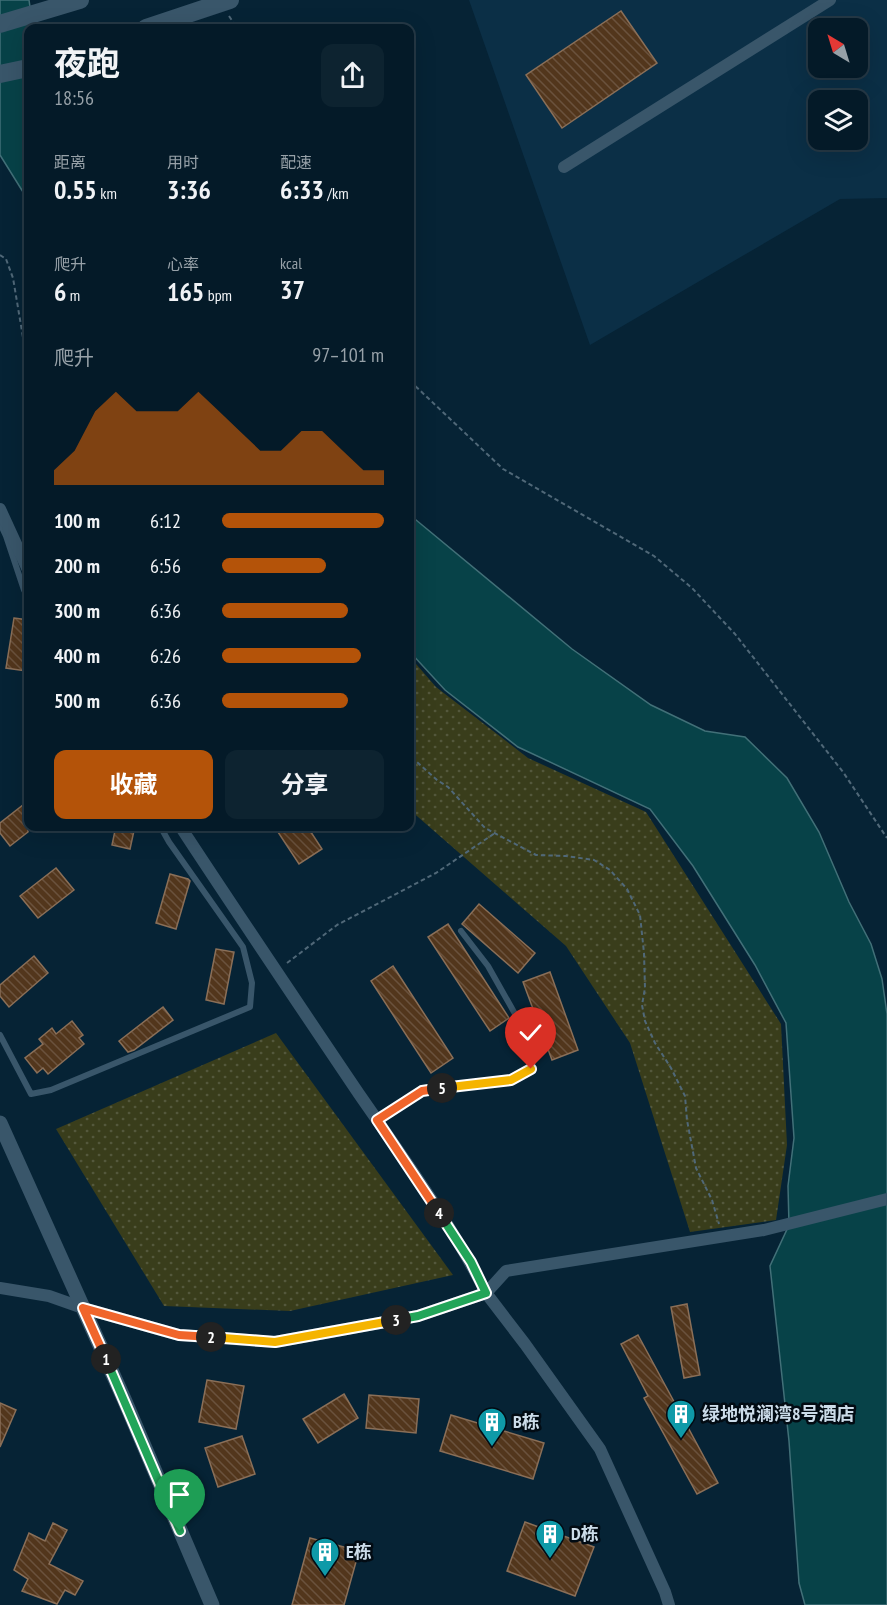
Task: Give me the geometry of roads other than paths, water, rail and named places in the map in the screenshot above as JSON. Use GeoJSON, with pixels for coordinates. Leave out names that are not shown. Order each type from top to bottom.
{"type":"FeatureCollection","features":[{"type":"Feature","properties":{"kind":"main road"},"geometry":{"type":"LineString","coordinates":[[0,24],[80,0]]}},
{"type":"Feature","properties":{"kind":"main road"},"geometry":{"type":"LineString","coordinates":[[158,24],[230,0]]}},
{"type":"Feature","properties":{"kind":"main road"},"geometry":{"type":"LineString","coordinates":[[0,74],[24,69]]}},
{"type":"Feature","properties":{"kind":"street"},"geometry":{"type":"LineString","coordinates":[[564,167],[830,0]]}},
{"type":"Feature","properties":{"kind":"street"},"geometry":{"type":"LineString","coordinates":[[0,509],[24,561]]}},
{"type":"Feature","properties":{"kind":"street"},"geometry":{"type":"LineString","coordinates":[[183,831],[419,1182],[471,1262],[486,1293],[600,1449],[669,1605]]}},
{"type":"Feature","properties":{"kind":"street"},"geometry":{"type":"LineString","coordinates":[[0,1122],[124,1399],[212,1605]]}},
{"type":"Feature","properties":{"kind":"street"},"geometry":{"type":"LineString","coordinates":[[0,1288],[49,1296],[179,1335],[275,1342],[418,1316],[486,1293],[506,1270],[764,1230],[887,1199]]}},
{"type":"Feature","properties":{"kind":"lane"},"geometry":{"type":"LineString","coordinates":[[0,523],[24,590]]}},
{"type":"Feature","properties":{"kind":"lane"},"geometry":{"type":"LineString","coordinates":[[0,1035],[31,1094],[51,1090],[250,1007],[252,983],[243,947],[163,831]]}},
{"type":"Feature","properties":{"kind":"lane"},"geometry":{"type":"LineString","coordinates":[[377,1120],[422,1091],[511,1080],[531,1069],[535,1054],[532,1044],[488,966],[461,931]]}},
{"type":"Feature","properties":{"kind":"place","name":"绿地悦澜湾8号酒店"},"geometry":{"type":"Point","coordinates":[681,1440]}},
{"type":"Feature","properties":{"kind":"place","name":"B栋"},"geometry":{"type":"Point","coordinates":[492,1448]}},
{"type":"Feature","properties":{"kind":"place","name":"D栋"},"geometry":{"type":"Point","coordinates":[550,1560]}},
{"type":"Feature","properties":{"kind":"place","name":"E栋"},"geometry":{"type":"Point","coordinates":[325,1578]}}]}
